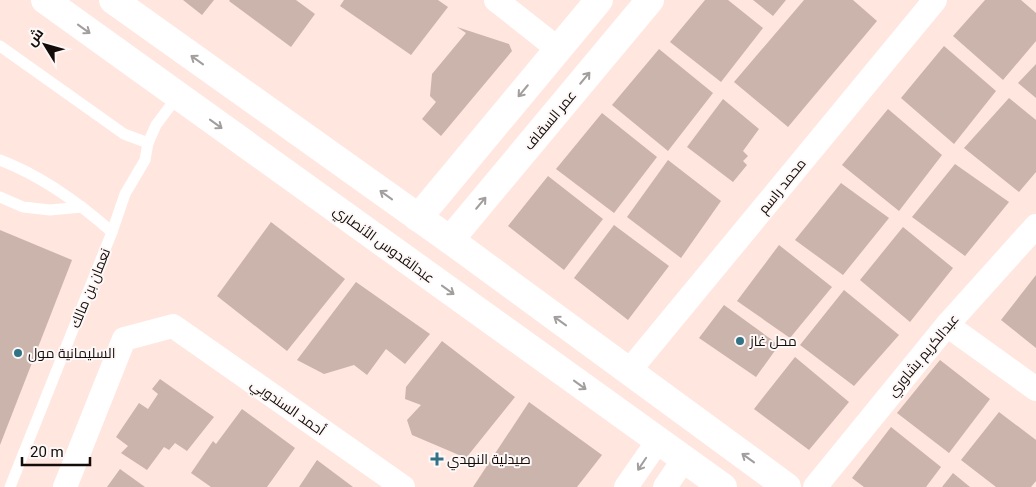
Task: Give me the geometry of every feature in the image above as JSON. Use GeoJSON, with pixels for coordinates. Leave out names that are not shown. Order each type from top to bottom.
{"type":"FeatureCollection","features":[{"type":"Feature","properties":{"kind":"street","name":"عبدالقدوس الأنصاري"},"geometry":{"type":"LineString","coordinates":[[45,0],[723,487]]}},
{"type":"Feature","properties":{"kind":"street"},"geometry":{"type":"LineString","coordinates":[[113,0],[450,240],[787,487]]}},
{"type":"Feature","properties":{"kind":"street"},"geometry":{"type":"LineString","coordinates":[[496,0],[558,49]]}},
{"type":"Feature","properties":{"kind":"street"},"geometry":{"type":"LineString","coordinates":[[418,218],[599,0]]}},
{"type":"Feature","properties":{"kind":"street","name":"عمر السقاف"},"geometry":{"type":"LineString","coordinates":[[450,240],[650,0]]}},
{"type":"Feature","properties":{"kind":"street","name":"محمد راسم"},"geometry":{"type":"LineString","coordinates":[[630,371],[935,0]]}},
{"type":"Feature","properties":{"kind":"street","name":"عبدالكريم بشاوري"},"geometry":{"type":"LineString","coordinates":[[814,487],[947,325],[1036,226]]}},
{"type":"Feature","properties":{"kind":"street"},"geometry":{"type":"LineString","coordinates":[[947,325],[1036,389]]}},
{"type":"Feature","properties":{"kind":"street","name":"أحمد السندوبي"},"geometry":{"type":"LineString","coordinates":[[65,487],[124,338],[173,326],[403,487]]}},
{"type":"Feature","properties":{"kind":"street"},"geometry":{"type":"LineString","coordinates":[[626,487],[658,441]]}},
{"type":"Feature","properties":{"kind":"street"},"geometry":{"type":"LineString","coordinates":[[665,487],[684,460]]}},
{"type":"Feature","properties":{"kind":"lane"},"geometry":{"type":"LineString","coordinates":[[0,46],[124,134],[148,143]]}},
{"type":"Feature","properties":{"kind":"lane","name":"نعمان بن مالك"},"geometry":{"type":"LineString","coordinates":[[10,487],[112,232],[125,194],[146,160],[148,143],[156,125],[174,101],[176,94]]}},
{"type":"Feature","properties":{"kind":"lane"},"geometry":{"type":"LineString","coordinates":[[0,160],[14,165],[48,183],[82,207],[112,232]]}},
{"type":"Feature","properties":{"kind":"lane"},"geometry":{"type":"LineString","coordinates":[[0,197],[23,208],[50,210],[82,207]]}},
{"type":"Feature","properties":{"kind":"building"},"geometry":{"type":"Polygon","coordinates":[[[183,0],[214,0],[202,15],[183,0]]]}},
{"type":"Feature","properties":{"kind":"building"},"geometry":{"type":"Polygon","coordinates":[[[230,0],[296,0],[315,14],[291,47],[230,0]]]}},
{"type":"Feature","properties":{"kind":"building"},"geometry":{"type":"Polygon","coordinates":[[[344,0],[438,0],[448,7],[411,55],[340,6],[344,0]]]}},
{"type":"Feature","properties":{"kind":"building"},"geometry":{"type":"Polygon","coordinates":[[[705,0],[728,0],[763,28],[721,82],[670,42],[705,0]]]}},
{"type":"Feature","properties":{"kind":"building"},"geometry":{"type":"Polygon","coordinates":[[[753,0],[786,0],[773,16],[753,0]]]}},
{"type":"Feature","properties":{"kind":"building"},"geometry":{"type":"Polygon","coordinates":[[[804,0],[853,0],[877,21],[788,127],[734,82],[804,0]]]}},
{"type":"Feature","properties":{"kind":"building"},"geometry":{"type":"Polygon","coordinates":[[[985,0],[1021,0],[1036,13],[1036,41],[1003,80],[953,36],[985,0]]]}},
{"type":"Feature","properties":{"kind":"building"},"geometry":{"type":"Polygon","coordinates":[[[457,27],[509,44],[512,51],[441,136],[422,119],[436,102],[430,96],[432,74],[466,33],[457,27]]]}},
{"type":"Feature","properties":{"kind":"building"},"geometry":{"type":"Polygon","coordinates":[[[944,46],[996,91],[954,144],[901,98],[944,46]]]}},
{"type":"Feature","properties":{"kind":"building"},"geometry":{"type":"Polygon","coordinates":[[[659,49],[713,93],[668,151],[612,105],[659,49]]]}},
{"type":"Feature","properties":{"kind":"building"},"geometry":{"type":"Polygon","coordinates":[[[1036,64],[1036,98],[1018,83],[1036,64]]]}},
{"type":"Feature","properties":{"kind":"building"},"geometry":{"type":"Polygon","coordinates":[[[1009,98],[1036,120],[1036,172],[1019,192],[964,148],[1009,98]]]}},
{"type":"Feature","properties":{"kind":"building"},"geometry":{"type":"Polygon","coordinates":[[[723,99],[759,129],[743,151],[748,156],[743,161],[747,165],[733,182],[687,147],[723,99]]]}},
{"type":"Feature","properties":{"kind":"building"},"geometry":{"type":"Polygon","coordinates":[[[888,109],[942,155],[899,211],[842,165],[888,109]]]}},
{"type":"Feature","properties":{"kind":"building"},"geometry":{"type":"Polygon","coordinates":[[[602,113],[657,157],[614,213],[556,169],[602,113]]]}},
{"type":"Feature","properties":{"kind":"building"},"geometry":{"type":"Polygon","coordinates":[[[668,160],[721,201],[681,258],[627,217],[668,160]]]}},
{"type":"Feature","properties":{"kind":"building"},"geometry":{"type":"Polygon","coordinates":[[[955,164],[1009,202],[965,256],[912,217],[955,164]]]}},
{"type":"Feature","properties":{"kind":"building"},"geometry":{"type":"Polygon","coordinates":[[[548,176],[603,219],[564,270],[508,226],[548,176]]]}},
{"type":"Feature","properties":{"kind":"building"},"geometry":{"type":"Polygon","coordinates":[[[841,183],[889,218],[843,275],[795,240],[841,183]]]}},
{"type":"Feature","properties":{"kind":"building"},"geometry":{"type":"Polygon","coordinates":[[[271,222],[345,279],[287,351],[217,296],[271,222]]]}},
{"type":"Feature","properties":{"kind":"building"},"geometry":{"type":"Polygon","coordinates":[[[614,225],[669,266],[628,320],[574,278],[614,225]]]}},
{"type":"Feature","properties":{"kind":"building"},"geometry":{"type":"Polygon","coordinates":[[[903,227],[953,268],[910,322],[860,280],[903,227]]]}},
{"type":"Feature","properties":{"kind":"building","name":"السليمانية مول"},"geometry":{"type":"Polygon","coordinates":[[[0,230],[72,260],[0,445],[0,230]]]}},
{"type":"Feature","properties":{"kind":"building"},"geometry":{"type":"Polygon","coordinates":[[[779,245],[832,287],[790,338],[737,301],[779,245]]]}},
{"type":"Feature","properties":{"kind":"building"},"geometry":{"type":"Polygon","coordinates":[[[1036,275],[1036,348],[1001,320],[1036,275]]]}},
{"type":"Feature","properties":{"kind":"building"},"geometry":{"type":"Polygon","coordinates":[[[356,282],[430,334],[405,364],[386,349],[367,375],[354,365],[324,374],[297,360],[356,282]]]}},
{"type":"Feature","properties":{"kind":"building"},"geometry":{"type":"Polygon","coordinates":[[[844,290],[899,335],[854,386],[800,345],[844,290]]]}},
{"type":"Feature","properties":{"kind":"building","name":"محل غاز"},"geometry":{"type":"Polygon","coordinates":[[[724,305],[779,345],[756,377],[699,338],[724,305]]]}},
{"type":"Feature","properties":{"kind":"building"},"geometry":{"type":"Polygon","coordinates":[[[442,341],[515,397],[466,458],[412,435],[407,420],[421,405],[405,399],[406,387],[442,341]]]}},
{"type":"Feature","properties":{"kind":"building"},"geometry":{"type":"Polygon","coordinates":[[[795,357],[849,402],[809,450],[754,409],[795,357]]]}},
{"type":"Feature","properties":{"kind":"building"},"geometry":{"type":"Polygon","coordinates":[[[940,360],[990,399],[949,453],[897,413],[940,360]]]}},
{"type":"Feature","properties":{"kind":"building"},"geometry":{"type":"Polygon","coordinates":[[[160,379],[214,417],[187,451],[175,443],[169,450],[164,447],[147,470],[121,453],[128,446],[116,437],[139,403],[148,409],[158,394],[152,389],[160,379]]]}},
{"type":"Feature","properties":{"kind":"building"},"geometry":{"type":"Polygon","coordinates":[[[529,402],[602,455],[577,487],[473,487],[529,402]]]}},
{"type":"Feature","properties":{"kind":"building"},"geometry":{"type":"Polygon","coordinates":[[[242,409],[295,448],[267,487],[211,487],[191,473],[213,441],[216,444],[242,409]]]}},
{"type":"Feature","properties":{"kind":"building"},"geometry":{"type":"Polygon","coordinates":[[[999,412],[1036,440],[1036,481],[1031,487],[996,487],[961,460],[999,412]]]}},
{"type":"Feature","properties":{"kind":"building"},"geometry":{"type":"Polygon","coordinates":[[[891,427],[941,467],[926,487],[864,487],[852,478],[891,427]]]}},
{"type":"Feature","properties":{"kind":"building"},"geometry":{"type":"Polygon","coordinates":[[[317,460],[353,487],[299,487],[317,460]]]}},
{"type":"Feature","properties":{"kind":"building"},"geometry":{"type":"Polygon","coordinates":[[[120,469],[145,487],[107,487],[120,469]]]}},
{"type":"Feature","properties":{"kind":"building"},"geometry":{"type":"Polygon","coordinates":[[[953,473],[970,487],[942,487],[953,473]]]}},
{"type":"Feature","properties":{"kind":"place","name":"محل غاز"},"geometry":{"type":"Point","coordinates":[740,341]}},
{"type":"Feature","properties":{"kind":"place","name":"السليمانية مول"},"geometry":{"type":"Point","coordinates":[18,353]}},
{"type":"Feature","properties":{"kind":"place","name":"صيدلية النهدي"},"geometry":{"type":"Point","coordinates":[437,459]}}]}
